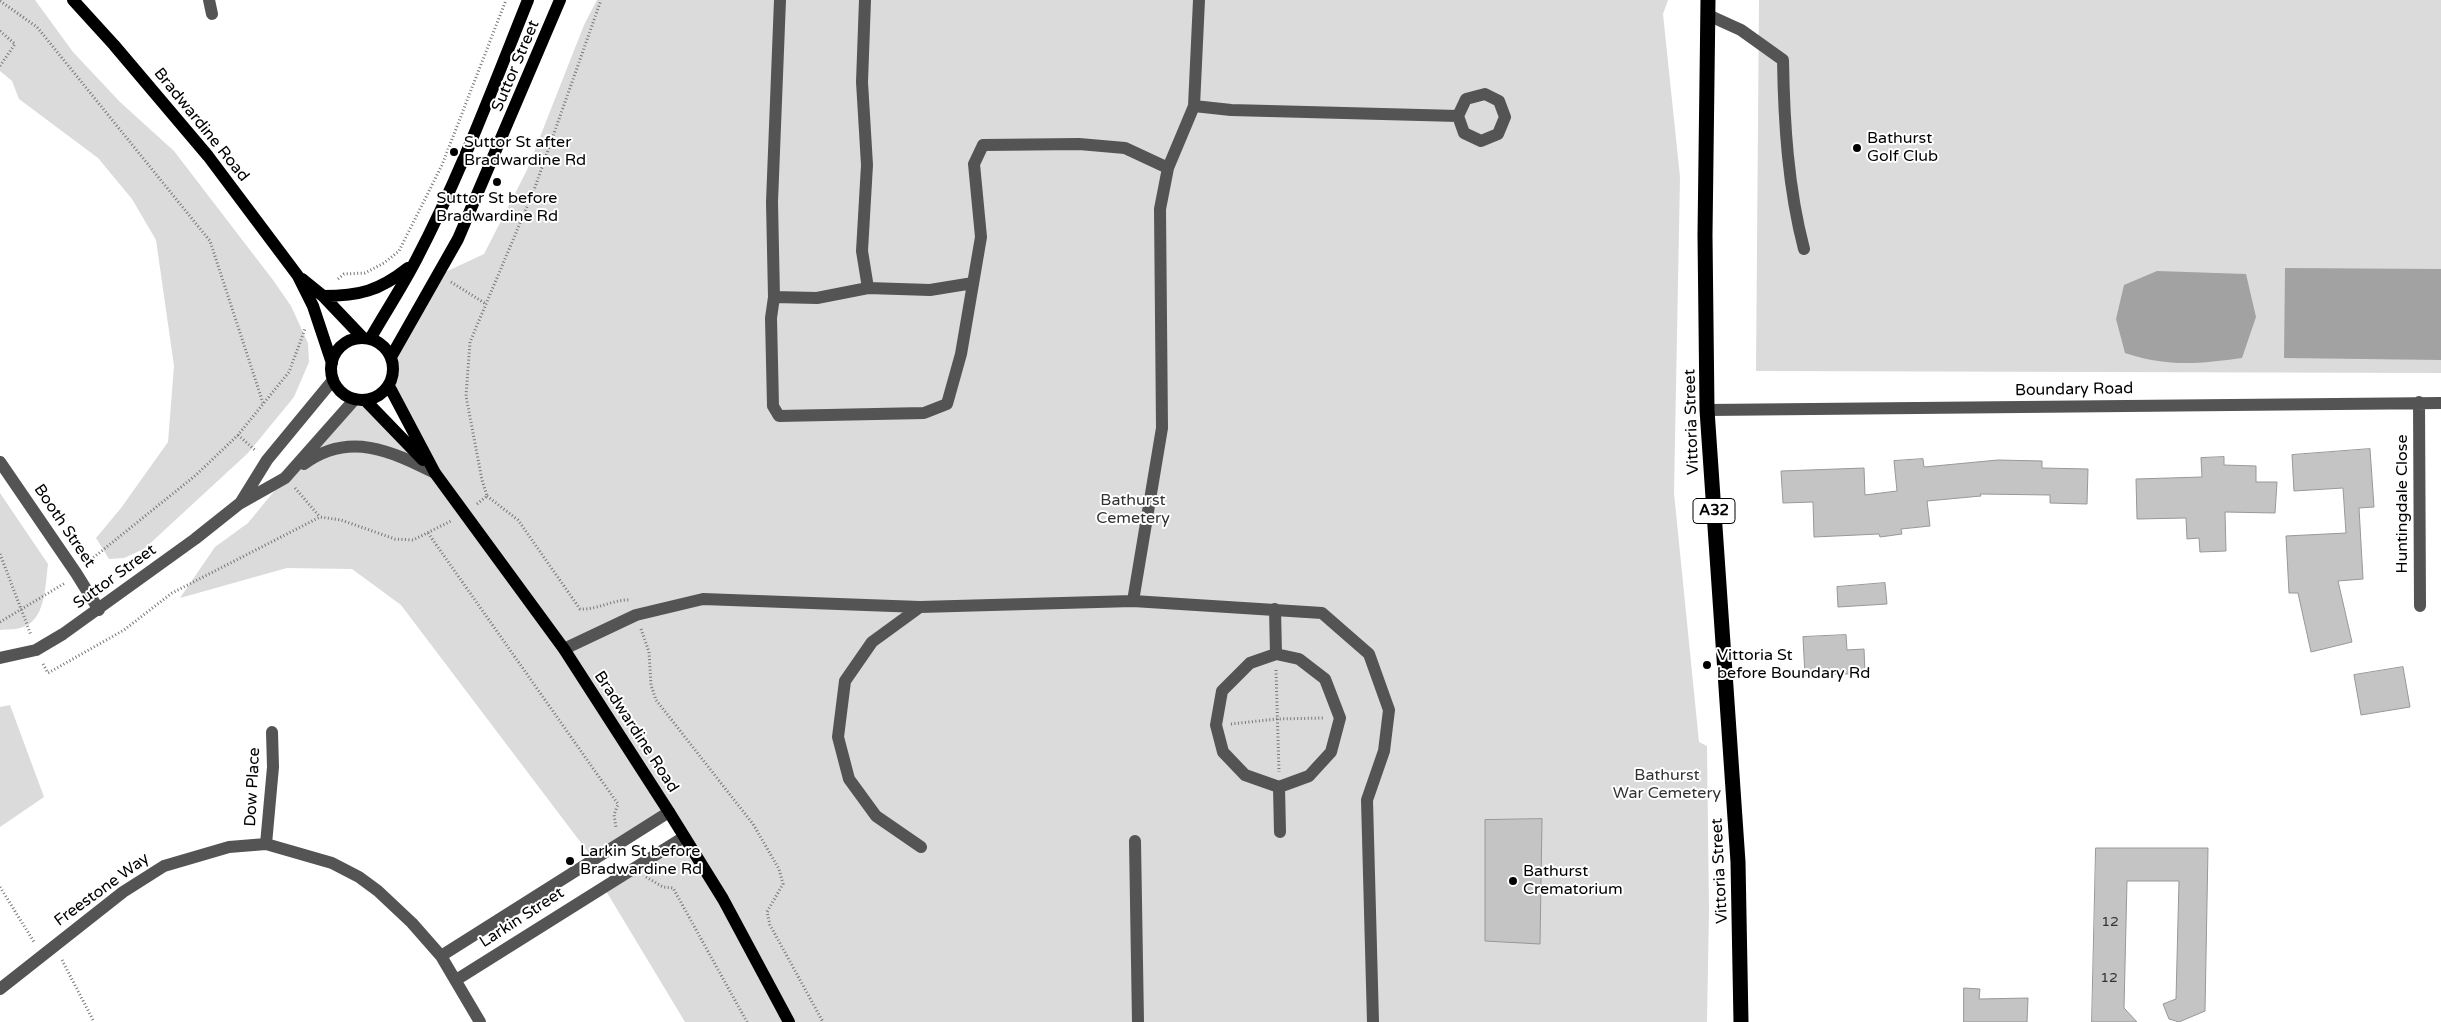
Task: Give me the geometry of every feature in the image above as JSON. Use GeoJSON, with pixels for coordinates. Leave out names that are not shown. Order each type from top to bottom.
{"type":"FeatureCollection","features":[{"type":"Feature","properties":{"kind":"highway","name":"Vittoria Street"},"geometry":{"type":"LineString","coordinates":[[1708,8],[1707,410],[1738,862],[1742,1022]]}},
{"type":"Feature","properties":{"kind":"main road","name":"Bradwardine Road"},"geometry":{"type":"LineString","coordinates":[[72,0],[114,45],[208,156],[298,276],[313,306],[332,363]]}},
{"type":"Feature","properties":{"kind":"main road","name":"Suttor Street"},"geometry":{"type":"LineString","coordinates":[[366,338],[415,261],[457,174],[528,0]]}},
{"type":"Feature","properties":{"kind":"main road","name":"Suttor Street"},"geometry":{"type":"LineString","coordinates":[[391,357],[458,239],[560,0]]}},
{"type":"Feature","properties":{"kind":"main road"},"geometry":{"type":"LineString","coordinates":[[323,296],[362,294],[378,288],[395,278],[415,261]]}},
{"type":"Feature","properties":{"kind":"main road","name":"Bradwardine Road"},"geometry":{"type":"LineString","coordinates":[[298,276],[323,296],[366,338]]}},
{"type":"Feature","properties":{"kind":"main road"},"geometry":{"type":"LineString","coordinates":[[366,338],[382,346],[391,357],[392,376],[389,386],[378,396],[360,400],[342,392],[334,380],[332,363],[338,350],[343,345],[366,338]]}},
{"type":"Feature","properties":{"kind":"main road","name":"Bradwardine Road"},"geometry":{"type":"LineString","coordinates":[[389,386],[435,473],[564,649],[684,837],[722,899],[789,1022]]}},
{"type":"Feature","properties":{"kind":"main road","name":"Bradwardine Road"},"geometry":{"type":"LineString","coordinates":[[360,400],[435,473]]}},
{"type":"Feature","properties":{"kind":"street"},"geometry":{"type":"LineString","coordinates":[[209,0],[212,14]]}},
{"type":"Feature","properties":{"kind":"street"},"geometry":{"type":"LineString","coordinates":[[780,0],[772,202],[774,297],[772,318],[773,406],[779,416],[924,413],[947,404],[961,354],[981,237],[974,164],[983,145],[1079,144],[1125,148],[1168,168]]}},
{"type":"Feature","properties":{"kind":"street"},"geometry":{"type":"LineString","coordinates":[[865,0],[862,82],[868,165],[862,251],[868,288]]}},
{"type":"Feature","properties":{"kind":"street"},"geometry":{"type":"LineString","coordinates":[[1133,601],[1162,428],[1160,209],[1168,168],[1194,106],[1199,0]]}},
{"type":"Feature","properties":{"kind":"street"},"geometry":{"type":"LineString","coordinates":[[1708,8],[1783,60],[1784,98],[1794,212],[1804,249]]}},
{"type":"Feature","properties":{"kind":"street"},"geometry":{"type":"LineString","coordinates":[[1194,106],[1230,110],[1458,116]]}},
{"type":"Feature","properties":{"kind":"street"},"geometry":{"type":"LineString","coordinates":[[774,297],[817,298],[868,288],[930,290],[973,283]]}},
{"type":"Feature","properties":{"kind":"street","name":"Suttor Street"},"geometry":{"type":"LineString","coordinates":[[239,504],[267,460],[334,380]]}},
{"type":"Feature","properties":{"kind":"street","name":"Suttor Street"},"geometry":{"type":"LineString","coordinates":[[0,658],[36,650],[98,610],[195,539],[239,504],[285,478],[360,400]]}},
{"type":"Feature","properties":{"kind":"street","name":"Huntingdale Close"},"geometry":{"type":"LineString","coordinates":[[2419,402],[2420,606]]}},
{"type":"Feature","properties":{"kind":"street","name":"Boundary Road"},"geometry":{"type":"LineString","coordinates":[[1707,410],[2441,402]]}},
{"type":"Feature","properties":{"kind":"street"},"geometry":{"type":"LineString","coordinates":[[285,478],[316,455],[362,447],[392,452],[435,473]]}},
{"type":"Feature","properties":{"kind":"street","name":"Booth Street"},"geometry":{"type":"LineString","coordinates":[[0,462],[76,573],[98,610]]}},
{"type":"Feature","properties":{"kind":"street"},"geometry":{"type":"LineString","coordinates":[[564,649],[636,615],[703,599],[920,606],[1133,601],[1322,613],[1369,654],[1389,710],[1384,751],[1367,800],[1373,1022]]}},
{"type":"Feature","properties":{"kind":"street"},"geometry":{"type":"LineString","coordinates":[[920,606],[872,642],[845,681],[838,737],[849,779],[876,816],[921,847]]}},
{"type":"Feature","properties":{"kind":"street"},"geometry":{"type":"LineString","coordinates":[[1275,609],[1276,654]]}},
{"type":"Feature","properties":{"kind":"street"},"geometry":{"type":"LineString","coordinates":[[1276,654],[1299,660],[1325,679],[1340,718],[1331,752],[1308,776],[1279,787],[1245,775],[1223,752],[1216,725],[1222,691],[1250,662],[1276,654]]}},
{"type":"Feature","properties":{"kind":"street","name":"Dow Place"},"geometry":{"type":"LineString","coordinates":[[266,844],[273,767],[272,732]]}},
{"type":"Feature","properties":{"kind":"street"},"geometry":{"type":"LineString","coordinates":[[1279,787],[1280,832]]}},
{"type":"Feature","properties":{"kind":"street","name":"Larkin Street"},"geometry":{"type":"LineString","coordinates":[[441,956],[668,812]]}},
{"type":"Feature","properties":{"kind":"street","name":"Larkin Street"},"geometry":{"type":"LineString","coordinates":[[456,980],[684,837]]}},
{"type":"Feature","properties":{"kind":"street"},"geometry":{"type":"LineString","coordinates":[[1135,841],[1138,1022]]}},
{"type":"Feature","properties":{"kind":"street","name":"Freestone Way"},"geometry":{"type":"LineString","coordinates":[[0,989],[123,892],[164,866],[229,847],[266,844],[332,863],[359,877],[378,891],[401,912],[441,956],[480,1022]]}},
{"type":"Feature","properties":{"kind":"path"},"geometry":{"type":"LineString","coordinates":[[0,1],[37,27],[210,241],[263,403]]}},
{"type":"Feature","properties":{"kind":"path"},"geometry":{"type":"LineString","coordinates":[[0,30],[15,44],[0,66]]}},
{"type":"Feature","properties":{"kind":"path"},"geometry":{"type":"LineString","coordinates":[[487,496],[518,520],[580,609],[592,610],[624,600],[631,600],[649,652],[651,685],[656,700],[753,824],[779,870],[783,884],[767,912],[770,925],[823,1022]]}},
{"type":"Feature","properties":{"kind":"path"},"geometry":{"type":"LineString","coordinates":[[428,533],[618,804],[614,815],[616,830]]}},
{"type":"Feature","properties":{"kind":"path"},"geometry":{"type":"LineString","coordinates":[[0,622],[65,583]]}},
{"type":"Feature","properties":{"kind":"path"},"geometry":{"type":"LineString","coordinates":[[1276,654],[1279,787]]}},
{"type":"Feature","properties":{"kind":"path"},"geometry":{"type":"LineString","coordinates":[[1216,725],[1276,719],[1340,718]]}},
{"type":"Feature","properties":{"kind":"path"},"geometry":{"type":"LineString","coordinates":[[645,877],[658,885],[673,888],[746,1022]]}},
{"type":"Feature","properties":{"kind":"path"},"geometry":{"type":"LineString","coordinates":[[0,887],[42,955]]}},
{"type":"Feature","properties":{"kind":"path"},"geometry":{"type":"LineString","coordinates":[[52,947],[66,967],[94,1022]]}},
{"type":"Feature","properties":{"kind":"green space"},"geometry":{"type":"Polygon","coordinates":[[[0,0],[35,0],[73,52],[120,102],[174,151],[273,280],[291,306],[308,343],[309,362],[294,397],[248,453],[144,549],[124,558],[109,559],[96,538],[121,508],[168,442],[174,366],[156,240],[132,199],[98,158],[19,99],[12,81],[0,71],[0,0]]]}},
{"type":"Feature","properties":{"kind":"green space","name":"Bathurst Cemetery"},"geometry":{"type":"Polygon","coordinates":[[[597,0],[1668,0],[1663,14],[1680,177],[1674,493],[1699,742],[1707,746],[1709,910],[1707,1022],[685,1022],[603,886],[683,837],[669,813],[594,860],[401,605],[352,569],[287,568],[180,598],[215,547],[248,523],[285,478],[360,400],[433,471],[389,386],[392,376],[391,357],[439,275],[484,254],[527,170],[584,25],[597,0]]]}},
{"type":"Feature","properties":{"kind":"green space","name":"Bathurst Golf Club"},"geometry":{"type":"Polygon","coordinates":[[[1759,0],[2441,0],[2441,373],[1756,371],[1759,0]]]}},
{"type":"Feature","properties":{"kind":"green space"},"geometry":{"type":"Polygon","coordinates":[[[0,493],[48,564],[43,602],[35,619],[20,628],[0,630],[0,493]]]}},
{"type":"Feature","properties":{"kind":"green space"},"geometry":{"type":"Polygon","coordinates":[[[10,705],[44,797],[0,827],[0,707],[10,705]]]}},
{"type":"Feature","properties":{"kind":"shaded area"},"geometry":{"type":"Polygon","coordinates":[[[2285,268],[2441,269],[2441,360],[2284,358],[2285,268]]]}},
{"type":"Feature","properties":{"kind":"shaded area"},"geometry":{"type":"Polygon","coordinates":[[[2157,271],[2246,274],[2256,317],[2242,358],[2183,363],[2155,361],[2125,353],[2116,319],[2124,285],[2157,271]]]}},
{"type":"Feature","properties":{"kind":"building"},"geometry":{"type":"Polygon","coordinates":[[[2370,449],[2374,507],[2359,508],[2363,579],[2338,581],[2352,642],[2311,652],[2298,593],[2289,593],[2286,536],[2346,533],[2343,488],[2294,491],[2292,455],[2370,449]]]}},
{"type":"Feature","properties":{"kind":"building"},"geometry":{"type":"Polygon","coordinates":[[[2224,457],[2224,465],[2256,466],[2256,482],[2277,482],[2275,513],[2225,512],[2226,551],[2200,552],[2199,538],[2187,539],[2186,518],[2137,519],[2136,479],[2202,477],[2201,458],[2224,457]]]}},
{"type":"Feature","properties":{"kind":"building"},"geometry":{"type":"Polygon","coordinates":[[[1923,459],[1924,467],[1998,460],[2042,461],[2042,468],[2088,469],[2087,504],[2050,503],[2050,495],[1980,494],[1981,496],[1927,501],[1930,526],[1901,529],[1902,534],[1880,537],[1879,534],[1814,537],[1813,502],[1783,503],[1781,471],[1864,468],[1865,495],[1897,491],[1894,461],[1923,459]]]}},
{"type":"Feature","properties":{"kind":"building"},"geometry":{"type":"Polygon","coordinates":[[[1885,583],[1887,604],[1838,607],[1837,587],[1885,583]]]}},
{"type":"Feature","properties":{"kind":"building"},"geometry":{"type":"Polygon","coordinates":[[[1846,635],[1847,650],[1864,649],[1865,673],[1805,676],[1803,637],[1846,635]]]}},
{"type":"Feature","properties":{"kind":"building"},"geometry":{"type":"Polygon","coordinates":[[[2403,667],[2410,707],[2361,715],[2354,675],[2403,667]]]}},
{"type":"Feature","properties":{"kind":"building","name":"Bathurst Crematorium"},"geometry":{"type":"Polygon","coordinates":[[[1542,819],[1540,944],[1485,941],[1485,820],[1542,819]]]}},
{"type":"Feature","properties":{"kind":"building"},"geometry":{"type":"Polygon","coordinates":[[[2096,848],[2208,848],[2205,1011],[2179,1022],[2169,1019],[2163,1004],[2176,999],[2179,881],[2127,881],[2124,1008],[2137,1022],[2092,1022],[2096,848]]]}},
{"type":"Feature","properties":{"kind":"building"},"geometry":{"type":"Polygon","coordinates":[[[1964,988],[1980,989],[1979,999],[2028,998],[2027,1022],[1964,1022],[1964,988]]]}},
{"type":"Feature","properties":{"kind":"place","name":"Bathurst Golf Club"},"geometry":{"type":"Point","coordinates":[1857,148]}},
{"type":"Feature","properties":{"kind":"place","name":"Suttor St after Bradwardine Rd"},"geometry":{"type":"Point","coordinates":[454,152]}},
{"type":"Feature","properties":{"kind":"place","name":"Suttor St before Bradwardine Rd"},"geometry":{"type":"Point","coordinates":[497,182]}},
{"type":"Feature","properties":{"kind":"place","name":"Vittoria St before Boundary Rd"},"geometry":{"type":"Point","coordinates":[1707,665]}},
{"type":"Feature","properties":{"kind":"place","name":"Larkin St before Bradwardine Rd"},"geometry":{"type":"Point","coordinates":[570,861]}},
{"type":"Feature","properties":{"kind":"place","name":"Bathurst Crematorium"},"geometry":{"type":"Point","coordinates":[1513,881]}},
{"type":"Feature","properties":{"kind":"park label","name":"Bathurst War Cemetery"},"geometry":{"type":"Point","coordinates":[1667,785]}}]}
